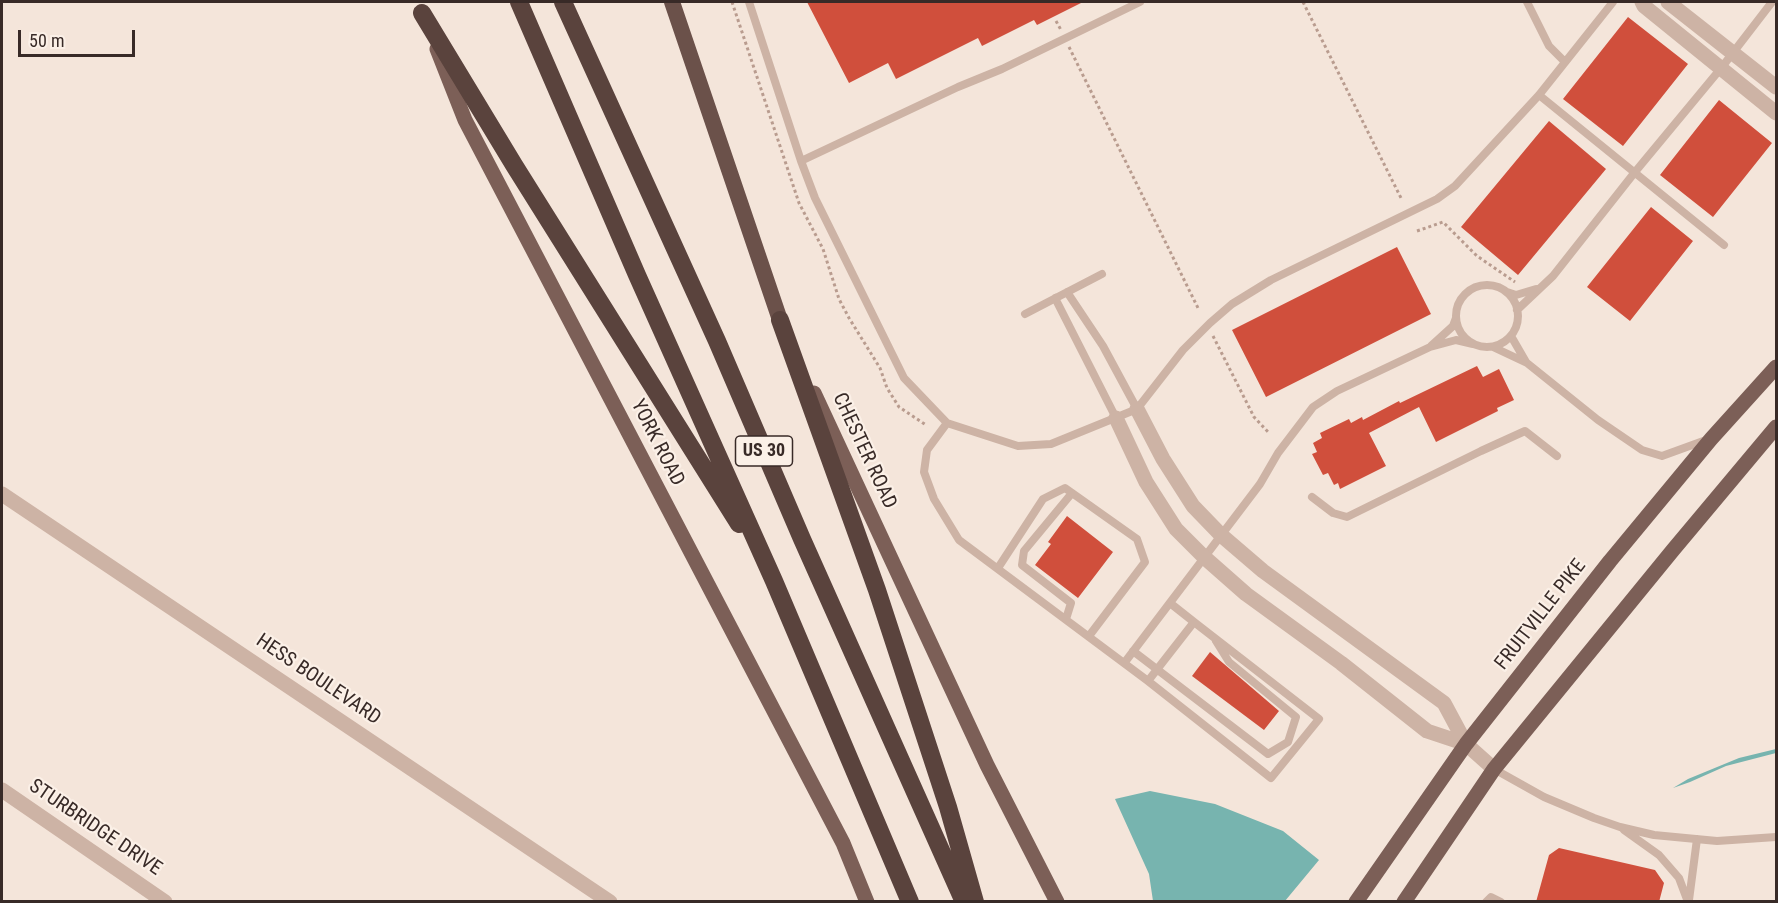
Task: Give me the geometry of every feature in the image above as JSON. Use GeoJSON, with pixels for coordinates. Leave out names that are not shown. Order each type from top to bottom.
{"type":"FeatureCollection","features":[{"type":"Feature","properties":{"kind":"highway","name":"US 30"},"geometry":{"type":"LineString","coordinates":[[519,2],[642,286],[774,581],[910,902]]}},
{"type":"Feature","properties":{"kind":"highway","name":"US 30"},"geometry":{"type":"LineString","coordinates":[[563,2],[717,341],[802,539],[964,902]]}},
{"type":"Feature","properties":{"kind":"highway","name":"CHESTER ROAD"},"geometry":{"type":"LineString","coordinates":[[672,2],[780,320]]}},
{"type":"Feature","properties":{"kind":"highway"},"geometry":{"type":"LineString","coordinates":[[420,7],[514,165],[774,581]]}},
{"type":"Feature","properties":{"kind":"highway"},"geometry":{"type":"LineString","coordinates":[[780,320],[877,590],[948,807],[975,902]]}},
{"type":"Feature","properties":{"kind":"main road","name":"YORK ROAD"},"geometry":{"type":"LineString","coordinates":[[420,7],[465,120],[843,843],[867,902]]}},
{"type":"Feature","properties":{"kind":"main road","name":"CHESTER ROAD"},"geometry":{"type":"LineString","coordinates":[[780,320],[987,765],[1058,902]]}},
{"type":"Feature","properties":{"kind":"main road","name":"FRUITVILLE PIKE"},"geometry":{"type":"LineString","coordinates":[[1356,902],[1466,744],[1610,561],[1711,439],[1776,367]]}},
{"type":"Feature","properties":{"kind":"main road"},"geometry":{"type":"LineString","coordinates":[[1404,902],[1494,769],[1672,550],[1776,427]]}},
{"type":"Feature","properties":{"kind":"street"},"geometry":{"type":"LineString","coordinates":[[1642,2],[1644,6],[1776,113]]}},
{"type":"Feature","properties":{"kind":"street"},"geometry":{"type":"LineString","coordinates":[[1668,2],[1776,87]]}},
{"type":"Feature","properties":{"kind":"street"},"geometry":{"type":"LineString","coordinates":[[1137,410],[1163,459],[1193,506],[1221,535],[1263,571],[1444,703],[1466,744],[1494,769]]}},
{"type":"Feature","properties":{"kind":"street"},"geometry":{"type":"LineString","coordinates":[[1116,418],[1146,482],[1176,529],[1204,557],[1246,594],[1341,663],[1427,731],[1466,744]]}},
{"type":"Feature","properties":{"kind":"street","name":"HESS BOULEVARD"},"geometry":{"type":"LineString","coordinates":[[2,494],[610,902]]}},
{"type":"Feature","properties":{"kind":"street","name":"STURBRIDGE DRIVE"},"geometry":{"type":"LineString","coordinates":[[2,790],[165,902]]}},
{"type":"Feature","properties":{"kind":"lane"},"geometry":{"type":"LineString","coordinates":[[749,2],[815,198],[904,378],[947,423],[1018,446],[1051,444],[1137,410],[1183,350],[1209,323],[1232,304],[1271,280],[1437,199],[1455,186],[1539,95],[1613,2]]}},
{"type":"Feature","properties":{"kind":"lane"},"geometry":{"type":"LineString","coordinates":[[801,161],[958,87],[1002,69],[1140,2]]}},
{"type":"Feature","properties":{"kind":"lane"},"geometry":{"type":"LineString","coordinates":[[1527,2],[1549,46],[1565,62]]}},
{"type":"Feature","properties":{"kind":"lane"},"geometry":{"type":"LineString","coordinates":[[1517,310],[1553,276],[1772,2]]}},
{"type":"Feature","properties":{"kind":"lane"},"geometry":{"type":"LineString","coordinates":[[1539,95],[1724,245]]}},
{"type":"Feature","properties":{"kind":"lane"},"geometry":{"type":"LineString","coordinates":[[1025,314],[1102,274]]}},
{"type":"Feature","properties":{"kind":"lane"},"geometry":{"type":"LineString","coordinates":[[1125,662],[1260,484],[1278,453],[1313,407],[1336,390],[1430,347],[1456,340],[1483,347],[1493,347],[1503,343],[1515,328],[1517,319],[1517,310],[1511,297],[1496,287],[1477,287],[1468,292],[1461,299],[1457,308],[1453,326],[1430,347]]}},
{"type":"Feature","properties":{"kind":"lane"},"geometry":{"type":"LineString","coordinates":[[1505,292],[1516,295],[1540,288]]}},
{"type":"Feature","properties":{"kind":"lane"},"geometry":{"type":"LineString","coordinates":[[1067,292],[1103,346],[1137,410]]}},
{"type":"Feature","properties":{"kind":"lane"},"geometry":{"type":"LineString","coordinates":[[1055,298],[1116,418]]}},
{"type":"Feature","properties":{"kind":"lane"},"geometry":{"type":"LineString","coordinates":[[1456,318],[1461,333],[1473,344]]}},
{"type":"Feature","properties":{"kind":"lane"},"geometry":{"type":"LineString","coordinates":[[1510,336],[1527,363]]}},
{"type":"Feature","properties":{"kind":"lane"},"geometry":{"type":"LineString","coordinates":[[1493,347],[1527,363],[1589,414],[1633,445],[1662,456],[1711,439]]}},
{"type":"Feature","properties":{"kind":"lane"},"geometry":{"type":"LineString","coordinates":[[947,423],[927,450],[924,472],[934,499],[959,540],[1125,662],[1271,778],[1319,719],[1170,603]]}},
{"type":"Feature","properties":{"kind":"lane"},"geometry":{"type":"LineString","coordinates":[[1312,497],[1333,513],[1347,517],[1525,431],[1557,456]]}},
{"type":"Feature","properties":{"kind":"lane"},"geometry":{"type":"LineString","coordinates":[[998,568],[1043,499],[1065,488],[1137,539],[1145,562],[1089,636]]}},
{"type":"Feature","properties":{"kind":"lane"},"geometry":{"type":"LineString","coordinates":[[1066,618],[1071,603],[1022,565],[1024,551],[1072,493]]}},
{"type":"Feature","properties":{"kind":"lane"},"geometry":{"type":"LineString","coordinates":[[1148,681],[1194,622]]}},
{"type":"Feature","properties":{"kind":"lane"},"geometry":{"type":"LineString","coordinates":[[1133,651],[1268,754],[1288,742],[1296,717],[1229,663],[1214,637]]}},
{"type":"Feature","properties":{"kind":"lane"},"geometry":{"type":"LineString","coordinates":[[1494,769],[1544,797],[1620,827],[1654,835],[1717,841],[1776,837]]}},
{"type":"Feature","properties":{"kind":"lane"},"geometry":{"type":"LineString","coordinates":[[1620,827],[1659,855],[1678,878],[1688,902]]}},
{"type":"Feature","properties":{"kind":"lane"},"geometry":{"type":"LineString","coordinates":[[1688,902],[1697,839]]}},
{"type":"Feature","properties":{"kind":"lane"},"geometry":{"type":"LineString","coordinates":[[1486,902],[1491,897],[1501,902]]}},
{"type":"Feature","properties":{"kind":"path"},"geometry":{"type":"LineString","coordinates":[[1303,2],[1402,200]]}},
{"type":"Feature","properties":{"kind":"path"},"geometry":{"type":"LineString","coordinates":[[1056,21],[1199,310]]}},
{"type":"Feature","properties":{"kind":"path"},"geometry":{"type":"LineString","coordinates":[[1417,231],[1443,222],[1477,256],[1516,282]]}},
{"type":"Feature","properties":{"kind":"path"},"geometry":{"type":"LineString","coordinates":[[1212,334],[1254,417],[1269,433]]}},
{"type":"Feature","properties":{"kind":"water"},"geometry":{"type":"Polygon","coordinates":[[[1776,749],[1776,753],[1726,766],[1673,788],[1688,779],[1739,758],[1776,749]]]}},
{"type":"Feature","properties":{"kind":"water"},"geometry":{"type":"Polygon","coordinates":[[[1150,791],[1215,804],[1283,831],[1319,860],[1285,901],[1153,901],[1149,874],[1115,799],[1150,791]]]}},
{"type":"Feature","properties":{"kind":"building"},"geometry":{"type":"Polygon","coordinates":[[[807,2],[1083,2],[1037,25],[1034,20],[982,46],[978,38],[896,79],[888,63],[849,83],[807,2]]]}},
{"type":"Feature","properties":{"kind":"building"},"geometry":{"type":"Polygon","coordinates":[[[1628,17],[1688,64],[1623,146],[1563,99],[1628,17]]]}},
{"type":"Feature","properties":{"kind":"building"},"geometry":{"type":"Polygon","coordinates":[[[1719,100],[1772,143],[1713,217],[1660,175],[1719,100]]]}},
{"type":"Feature","properties":{"kind":"building"},"geometry":{"type":"Polygon","coordinates":[[[1549,121],[1606,169],[1518,275],[1461,227],[1549,121]]]}},
{"type":"Feature","properties":{"kind":"building"},"geometry":{"type":"Polygon","coordinates":[[[1651,207],[1693,241],[1630,321],[1587,287],[1651,207]]]}},
{"type":"Feature","properties":{"kind":"building"},"geometry":{"type":"Polygon","coordinates":[[[1397,247],[1431,314],[1266,397],[1232,330],[1397,247]]]}},
{"type":"Feature","properties":{"kind":"building"},"geometry":{"type":"Polygon","coordinates":[[[1477,366],[1483,377],[1499,369],[1514,400],[1497,408],[1498,411],[1436,442],[1419,407],[1369,433],[1386,466],[1340,489],[1338,483],[1334,485],[1328,473],[1323,475],[1312,454],[1317,452],[1313,443],[1322,438],[1320,433],[1349,419],[1351,423],[1362,417],[1363,420],[1477,366]]]}},
{"type":"Feature","properties":{"kind":"building"},"geometry":{"type":"Polygon","coordinates":[[[1067,516],[1113,552],[1078,598],[1035,565],[1051,544],[1048,542],[1067,516]]]}},
{"type":"Feature","properties":{"kind":"building"},"geometry":{"type":"Polygon","coordinates":[[[1210,652],[1279,711],[1264,730],[1192,676],[1210,652]]]}},
{"type":"Feature","properties":{"kind":"building"},"geometry":{"type":"Polygon","coordinates":[[[1559,848],[1655,870],[1664,883],[1659,902],[1536,902],[1549,855],[1559,848]]]}}]}
